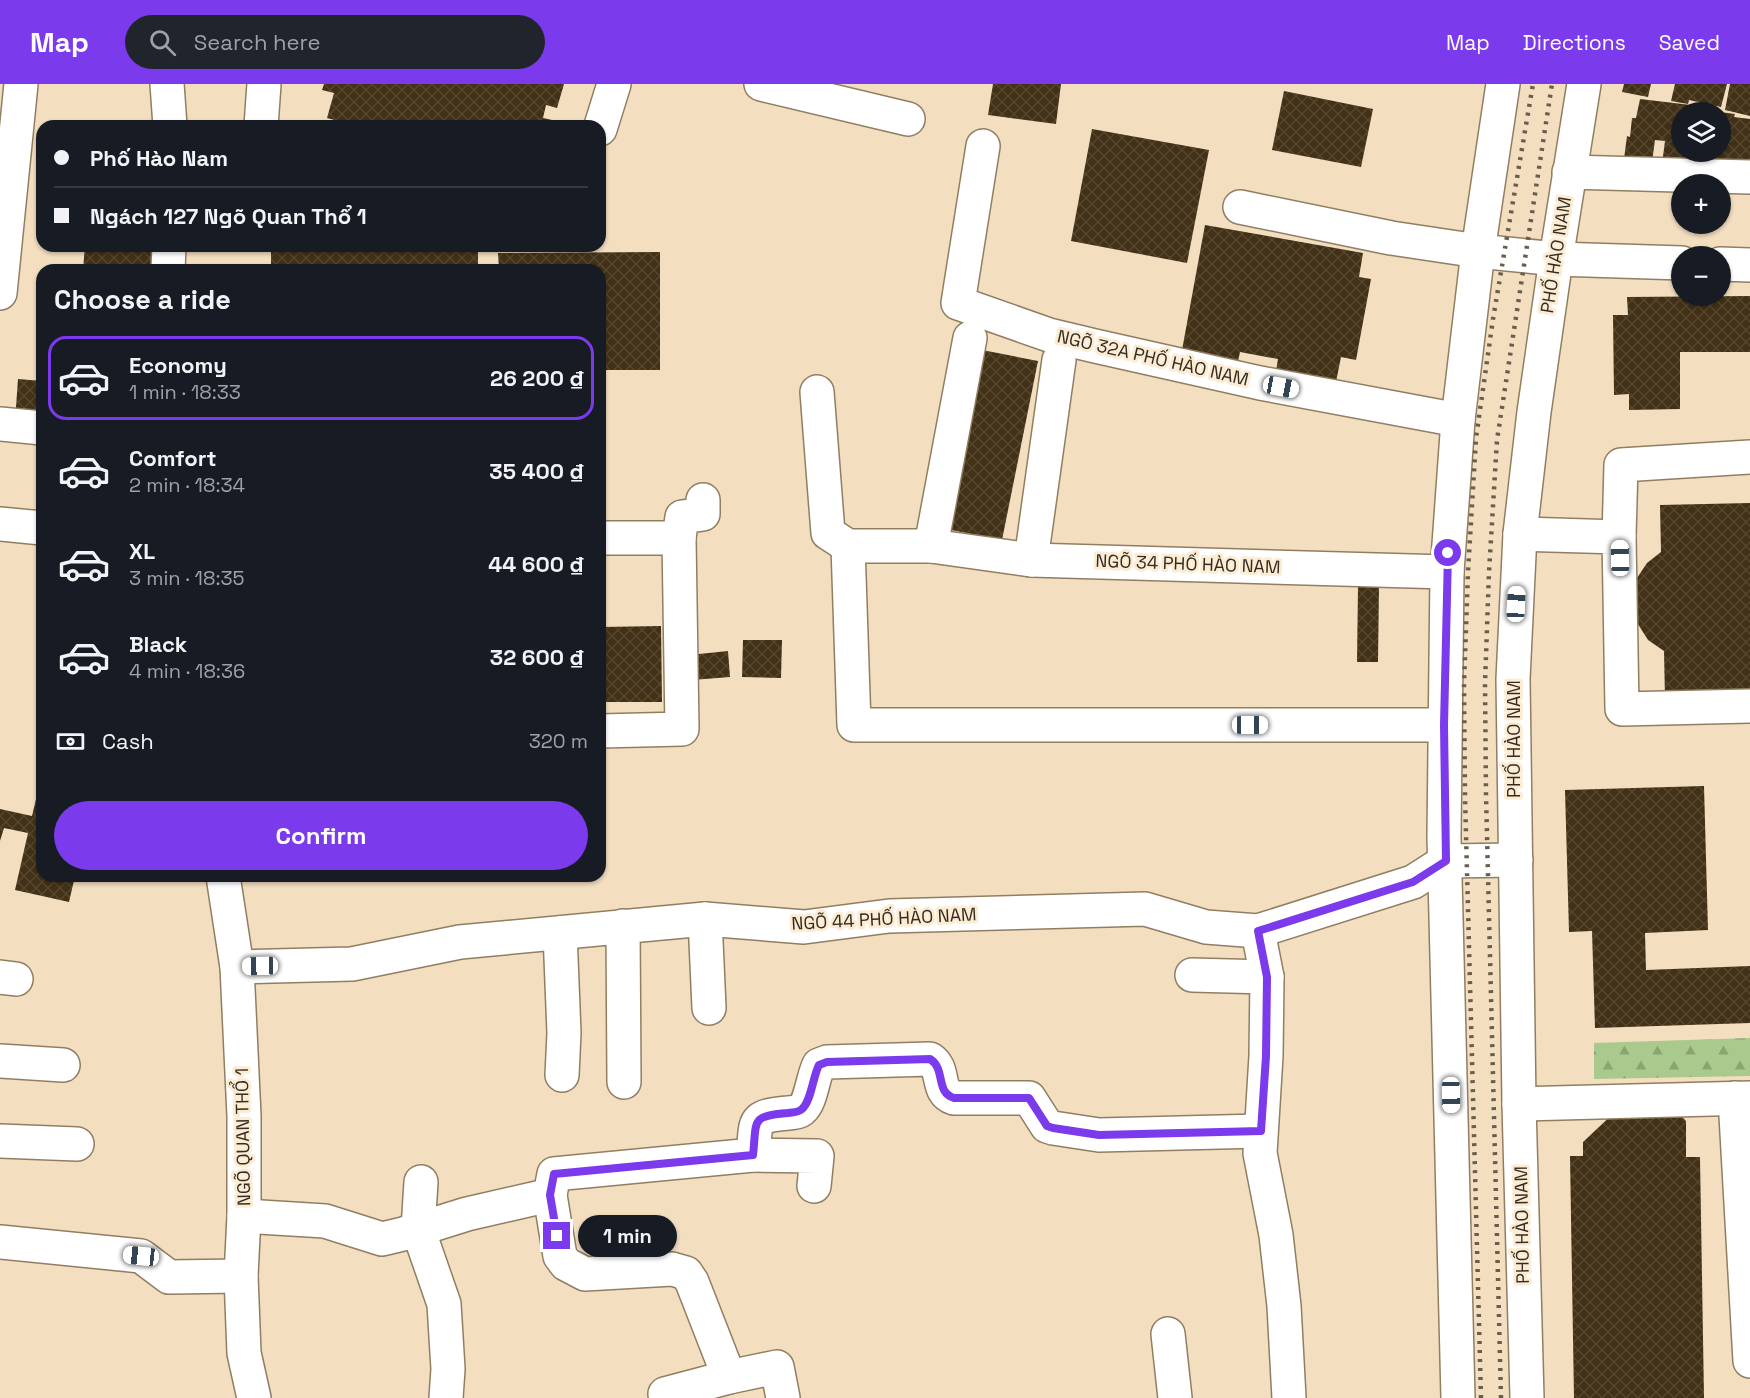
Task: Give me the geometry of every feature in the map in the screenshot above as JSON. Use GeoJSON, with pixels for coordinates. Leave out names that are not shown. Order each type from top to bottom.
{"type":"FeatureCollection","features":[{"type":"Feature","properties":{"kind":"main road"},"geometry":{"type":"LineString","coordinates":[[0,293],[9,114],[21,84]]}},
{"type":"Feature","properties":{"kind":"main road"},"geometry":{"type":"LineString","coordinates":[[167,84],[170,120]]}},
{"type":"Feature","properties":{"kind":"main road"},"geometry":{"type":"LineString","coordinates":[[261,120],[264,84]]}},
{"type":"Feature","properties":{"kind":"main road"},"geometry":{"type":"LineString","coordinates":[[603,120],[614,84]]}},
{"type":"Feature","properties":{"kind":"main road"},"geometry":{"type":"LineString","coordinates":[[760,84],[908,119]]}},
{"type":"Feature","properties":{"kind":"main road"},"geometry":{"type":"LineString","coordinates":[[1458,1398],[1444,725],[1447,572],[1458,420],[1478,251],[1503,84]]}},
{"type":"Feature","properties":{"kind":"main road","name":"PHỐ HÀO NAM"},"geometry":{"type":"LineString","coordinates":[[1527,1398],[1519,1104],[1513,679],[1520,534],[1534,412],[1584,84]]}},
{"type":"Feature","properties":{"kind":"main road","name":"NGÕ 32A PHỐ HÀO NAM"},"geometry":{"type":"LineString","coordinates":[[983,146],[958,303],[1049,335],[1095,346],[1260,383],[1458,420]]}},
{"type":"Feature","properties":{"kind":"main road"},"geometry":{"type":"LineString","coordinates":[[1569,172],[1750,177]]}},
{"type":"Feature","properties":{"kind":"main road"},"geometry":{"type":"LineString","coordinates":[[1240,207],[1391,238],[1478,251],[1556,259],[1671,263]]}},
{"type":"Feature","properties":{"kind":"main road"},"geometry":{"type":"LineString","coordinates":[[1731,264],[1750,265]]}},
{"type":"Feature","properties":{"kind":"main road"},"geometry":{"type":"LineString","coordinates":[[931,546],[970,338]]}},
{"type":"Feature","properties":{"kind":"main road"},"geometry":{"type":"LineString","coordinates":[[1031,560],[1059,360]]}},
{"type":"Feature","properties":{"kind":"main road"},"geometry":{"type":"LineString","coordinates":[[817,392],[828,533],[849,546],[854,725],[1444,725]]}},
{"type":"Feature","properties":{"kind":"main road"},"geometry":{"type":"LineString","coordinates":[[0,424],[36,427]]}},
{"type":"Feature","properties":{"kind":"main road"},"geometry":{"type":"LineString","coordinates":[[1750,457],[1621,465],[1619,537],[1622,709],[1750,706]]}},
{"type":"Feature","properties":{"kind":"main road"},"geometry":{"type":"LineString","coordinates":[[606,731],[681,729],[679,538],[682,517],[703,514],[703,500]]}},
{"type":"Feature","properties":{"kind":"main road"},"geometry":{"type":"LineString","coordinates":[[0,524],[36,527]]}},
{"type":"Feature","properties":{"kind":"main road"},"geometry":{"type":"LineString","coordinates":[[1520,534],[1619,537]]}},
{"type":"Feature","properties":{"kind":"main road"},"geometry":{"type":"LineString","coordinates":[[606,538],[679,538]]}},
{"type":"Feature","properties":{"kind":"main road","name":"NGÕ 34 PHỐ HÀO NAM"},"geometry":{"type":"LineString","coordinates":[[849,546],[931,546],[1031,560],[1447,572]]}},
{"type":"Feature","properties":{"kind":"main road"},"geometry":{"type":"LineString","coordinates":[[1446,861],[1516,860]]}},
{"type":"Feature","properties":{"kind":"main road","name":"NGÕ 44 PHỐ HÀO NAM"},"geometry":{"type":"LineString","coordinates":[[237,967],[352,964],[460,942],[705,919],[804,927],[889,916],[1145,909],[1206,927],[1258,931],[1413,882],[1446,861]]}},
{"type":"Feature","properties":{"kind":"main road","name":"NGÕ QUAN THỔ 1"},"geometry":{"type":"LineString","coordinates":[[224,882],[237,967],[244,1116],[244,1216],[241,1276],[244,1353],[254,1398]]}},
{"type":"Feature","properties":{"kind":"main road"},"geometry":{"type":"LineString","coordinates":[[705,919],[709,1008]]}},
{"type":"Feature","properties":{"kind":"main road"},"geometry":{"type":"LineString","coordinates":[[623,926],[624,1082]]}},
{"type":"Feature","properties":{"kind":"main road"},"geometry":{"type":"LineString","coordinates":[[1258,931],[1267,977],[1266,1056],[1260,1153],[1276,1235],[1284,1306],[1289,1398]]}},
{"type":"Feature","properties":{"kind":"main road"},"geometry":{"type":"LineString","coordinates":[[560,933],[564,1033],[562,1075]]}},
{"type":"Feature","properties":{"kind":"main road"},"geometry":{"type":"LineString","coordinates":[[1192,975],[1267,977]]}},
{"type":"Feature","properties":{"kind":"main road"},"geometry":{"type":"LineString","coordinates":[[753,1155],[757,1124],[760,1118],[767,1115],[798,1112],[803,1109],[815,1072],[819,1065],[827,1062],[930,1059],[938,1067],[943,1090],[948,1096],[954,1098],[1029,1098],[1047,1126],[1053,1128],[1099,1135],[1261,1131]]}},
{"type":"Feature","properties":{"kind":"main road"},"geometry":{"type":"LineString","coordinates":[[0,1061],[63,1065]]}},
{"type":"Feature","properties":{"kind":"main road"},"geometry":{"type":"LineString","coordinates":[[1519,1104],[1743,1098],[1750,1361]]}},
{"type":"Feature","properties":{"kind":"main road"},"geometry":{"type":"LineString","coordinates":[[0,1141],[77,1144]]}},
{"type":"Feature","properties":{"kind":"main road"},"geometry":{"type":"LineString","coordinates":[[729,1377],[692,1282],[686,1274],[672,1269],[585,1274],[566,1264],[560,1256],[550,1195],[554,1174],[753,1155],[817,1156],[814,1186]]}},
{"type":"Feature","properties":{"kind":"main road"},"geometry":{"type":"LineString","coordinates":[[421,1182],[418,1229],[444,1304],[448,1369],[446,1398]]}},
{"type":"Feature","properties":{"kind":"main road"},"geometry":{"type":"LineString","coordinates":[[244,1216],[325,1221],[382,1239],[467,1214],[550,1195]]}},
{"type":"Feature","properties":{"kind":"main road"},"geometry":{"type":"LineString","coordinates":[[0,1242],[141,1256],[169,1277],[241,1276]]}},
{"type":"Feature","properties":{"kind":"main road"},"geometry":{"type":"LineString","coordinates":[[1168,1334],[1175,1398]]}},
{"type":"Feature","properties":{"kind":"main road"},"geometry":{"type":"LineString","coordinates":[[666,1398],[665,1394],[777,1367],[783,1398]]}},
{"type":"Feature","properties":{"kind":"green space"},"geometry":{"type":"Polygon","coordinates":[[[1750,1038],[1750,1076],[1594,1079],[1594,1043],[1750,1038]]]}},
{"type":"Feature","properties":{"kind":"building"},"geometry":{"type":"Polygon","coordinates":[[[324,84],[564,84],[557,108],[546,105],[543,118],[552,120],[334,120],[327,118],[334,93],[322,90],[324,84]]]}},
{"type":"Feature","properties":{"kind":"building"},"geometry":{"type":"Polygon","coordinates":[[[993,84],[1061,84],[1056,124],[988,115],[993,84]]]}},
{"type":"Feature","properties":{"kind":"building"},"geometry":{"type":"Polygon","coordinates":[[[1624,84],[1651,84],[1648,97],[1622,92],[1624,84]]]}},
{"type":"Feature","properties":{"kind":"building"},"geometry":{"type":"Polygon","coordinates":[[[1675,84],[1727,84],[1722,102],[1671,101],[1675,84]]]}},
{"type":"Feature","properties":{"kind":"building"},"geometry":{"type":"Polygon","coordinates":[[[1730,84],[1750,84],[1750,116],[1731,111],[1731,102],[1727,102],[1730,84]]]}},
{"type":"Feature","properties":{"kind":"building"},"geometry":{"type":"Polygon","coordinates":[[[1284,91],[1373,109],[1361,167],[1272,150],[1284,91]]]}},
{"type":"Feature","properties":{"kind":"building"},"geometry":{"type":"Polygon","coordinates":[[[1640,99],[1671,103],[1671,162],[1731,162],[1731,113],[1735,114],[1734,117],[1750,119],[1750,168],[1662,164],[1665,141],[1655,140],[1652,162],[1624,159],[1632,118],[1636,118],[1640,99]]]}},
{"type":"Feature","properties":{"kind":"building"},"geometry":{"type":"Polygon","coordinates":[[[1092,129],[1209,150],[1187,263],[1071,241],[1092,129]]]}},
{"type":"Feature","properties":{"kind":"building"},"geometry":{"type":"Polygon","coordinates":[[[1205,225],[1363,253],[1359,277],[1371,279],[1356,360],[1341,357],[1336,382],[1276,371],[1278,359],[1240,352],[1236,371],[1180,361],[1205,225]]]}},
{"type":"Feature","properties":{"kind":"building"},"geometry":{"type":"Polygon","coordinates":[[[84,252],[154,252],[153,264],[84,264],[84,252]]]}},
{"type":"Feature","properties":{"kind":"building"},"geometry":{"type":"Polygon","coordinates":[[[271,252],[478,252],[478,264],[271,264],[271,252]]]}},
{"type":"Feature","properties":{"kind":"building"},"geometry":{"type":"Polygon","coordinates":[[[660,252],[660,370],[606,370],[606,264],[499,264],[498,253],[660,252]]]}},
{"type":"Feature","properties":{"kind":"building"},"geometry":{"type":"Polygon","coordinates":[[[1731,296],[1750,296],[1750,352],[1680,352],[1680,409],[1629,410],[1629,394],[1614,395],[1613,315],[1628,315],[1627,297],[1671,297],[1671,306],[1731,306],[1731,296]]]}},
{"type":"Feature","properties":{"kind":"building"},"geometry":{"type":"Polygon","coordinates":[[[972,348],[1038,361],[1002,540],[936,527],[972,348]]]}},
{"type":"Feature","properties":{"kind":"building"},"geometry":{"type":"Polygon","coordinates":[[[18,379],[36,380],[36,423],[15,421],[18,379]]]}},
{"type":"Feature","properties":{"kind":"building"},"geometry":{"type":"Polygon","coordinates":[[[1750,503],[1750,697],[1665,699],[1664,651],[1648,640],[1636,621],[1635,581],[1647,563],[1661,552],[1660,505],[1750,503]]]}},
{"type":"Feature","properties":{"kind":"building"},"geometry":{"type":"Polygon","coordinates":[[[1358,587],[1379,587],[1378,662],[1357,662],[1358,587]]]}},
{"type":"Feature","properties":{"kind":"building"},"geometry":{"type":"Polygon","coordinates":[[[661,626],[662,702],[606,702],[606,627],[661,626]]]}},
{"type":"Feature","properties":{"kind":"building"},"geometry":{"type":"Polygon","coordinates":[[[743,640],[782,640],[781,678],[742,677],[743,640]]]}},
{"type":"Feature","properties":{"kind":"building"},"geometry":{"type":"Polygon","coordinates":[[[728,651],[730,677],[692,680],[689,655],[728,651]]]}},
{"type":"Feature","properties":{"kind":"building"},"geometry":{"type":"Polygon","coordinates":[[[1704,786],[1708,930],[1645,933],[1646,970],[1750,966],[1750,1023],[1595,1028],[1592,931],[1569,932],[1565,790],[1704,786]]]}},
{"type":"Feature","properties":{"kind":"building"},"geometry":{"type":"Polygon","coordinates":[[[36,799],[36,882],[74,882],[69,902],[15,890],[28,833],[4,828],[0,841],[0,809],[32,816],[36,799]]]}},
{"type":"Feature","properties":{"kind":"building"},"geometry":{"type":"Polygon","coordinates":[[[1675,1109],[1686,1121],[1686,1157],[1700,1157],[1704,1398],[1574,1398],[1570,1156],[1583,1156],[1583,1142],[1616,1111],[1675,1109]]]}},
{"type":"Feature","properties":{"kind":"railway"},"geometry":{"type":"LineString","coordinates":[[1481,1398],[1465,796],[1464,684],[1468,572],[1476,438],[1493,319],[1533,84]]}},
{"type":"Feature","properties":{"kind":"railway"},"geometry":{"type":"LineString","coordinates":[[1501,1398],[1486,795],[1485,683],[1489,572],[1497,440],[1552,84]]}},
{"type":"Feature","properties":{"kind":"route"},"geometry":{"type":"LineString","coordinates":[[557,1236],[550,1195],[554,1174],[753,1155],[757,1124],[760,1118],[767,1115],[798,1112],[803,1109],[815,1072],[819,1065],[827,1062],[930,1059],[938,1067],[943,1090],[948,1096],[954,1098],[1023,1096],[1029,1098],[1047,1126],[1053,1128],[1099,1135],[1261,1131],[1266,1056],[1267,977],[1258,931],[1413,882],[1446,861],[1444,725],[1448,553]]}}]}
